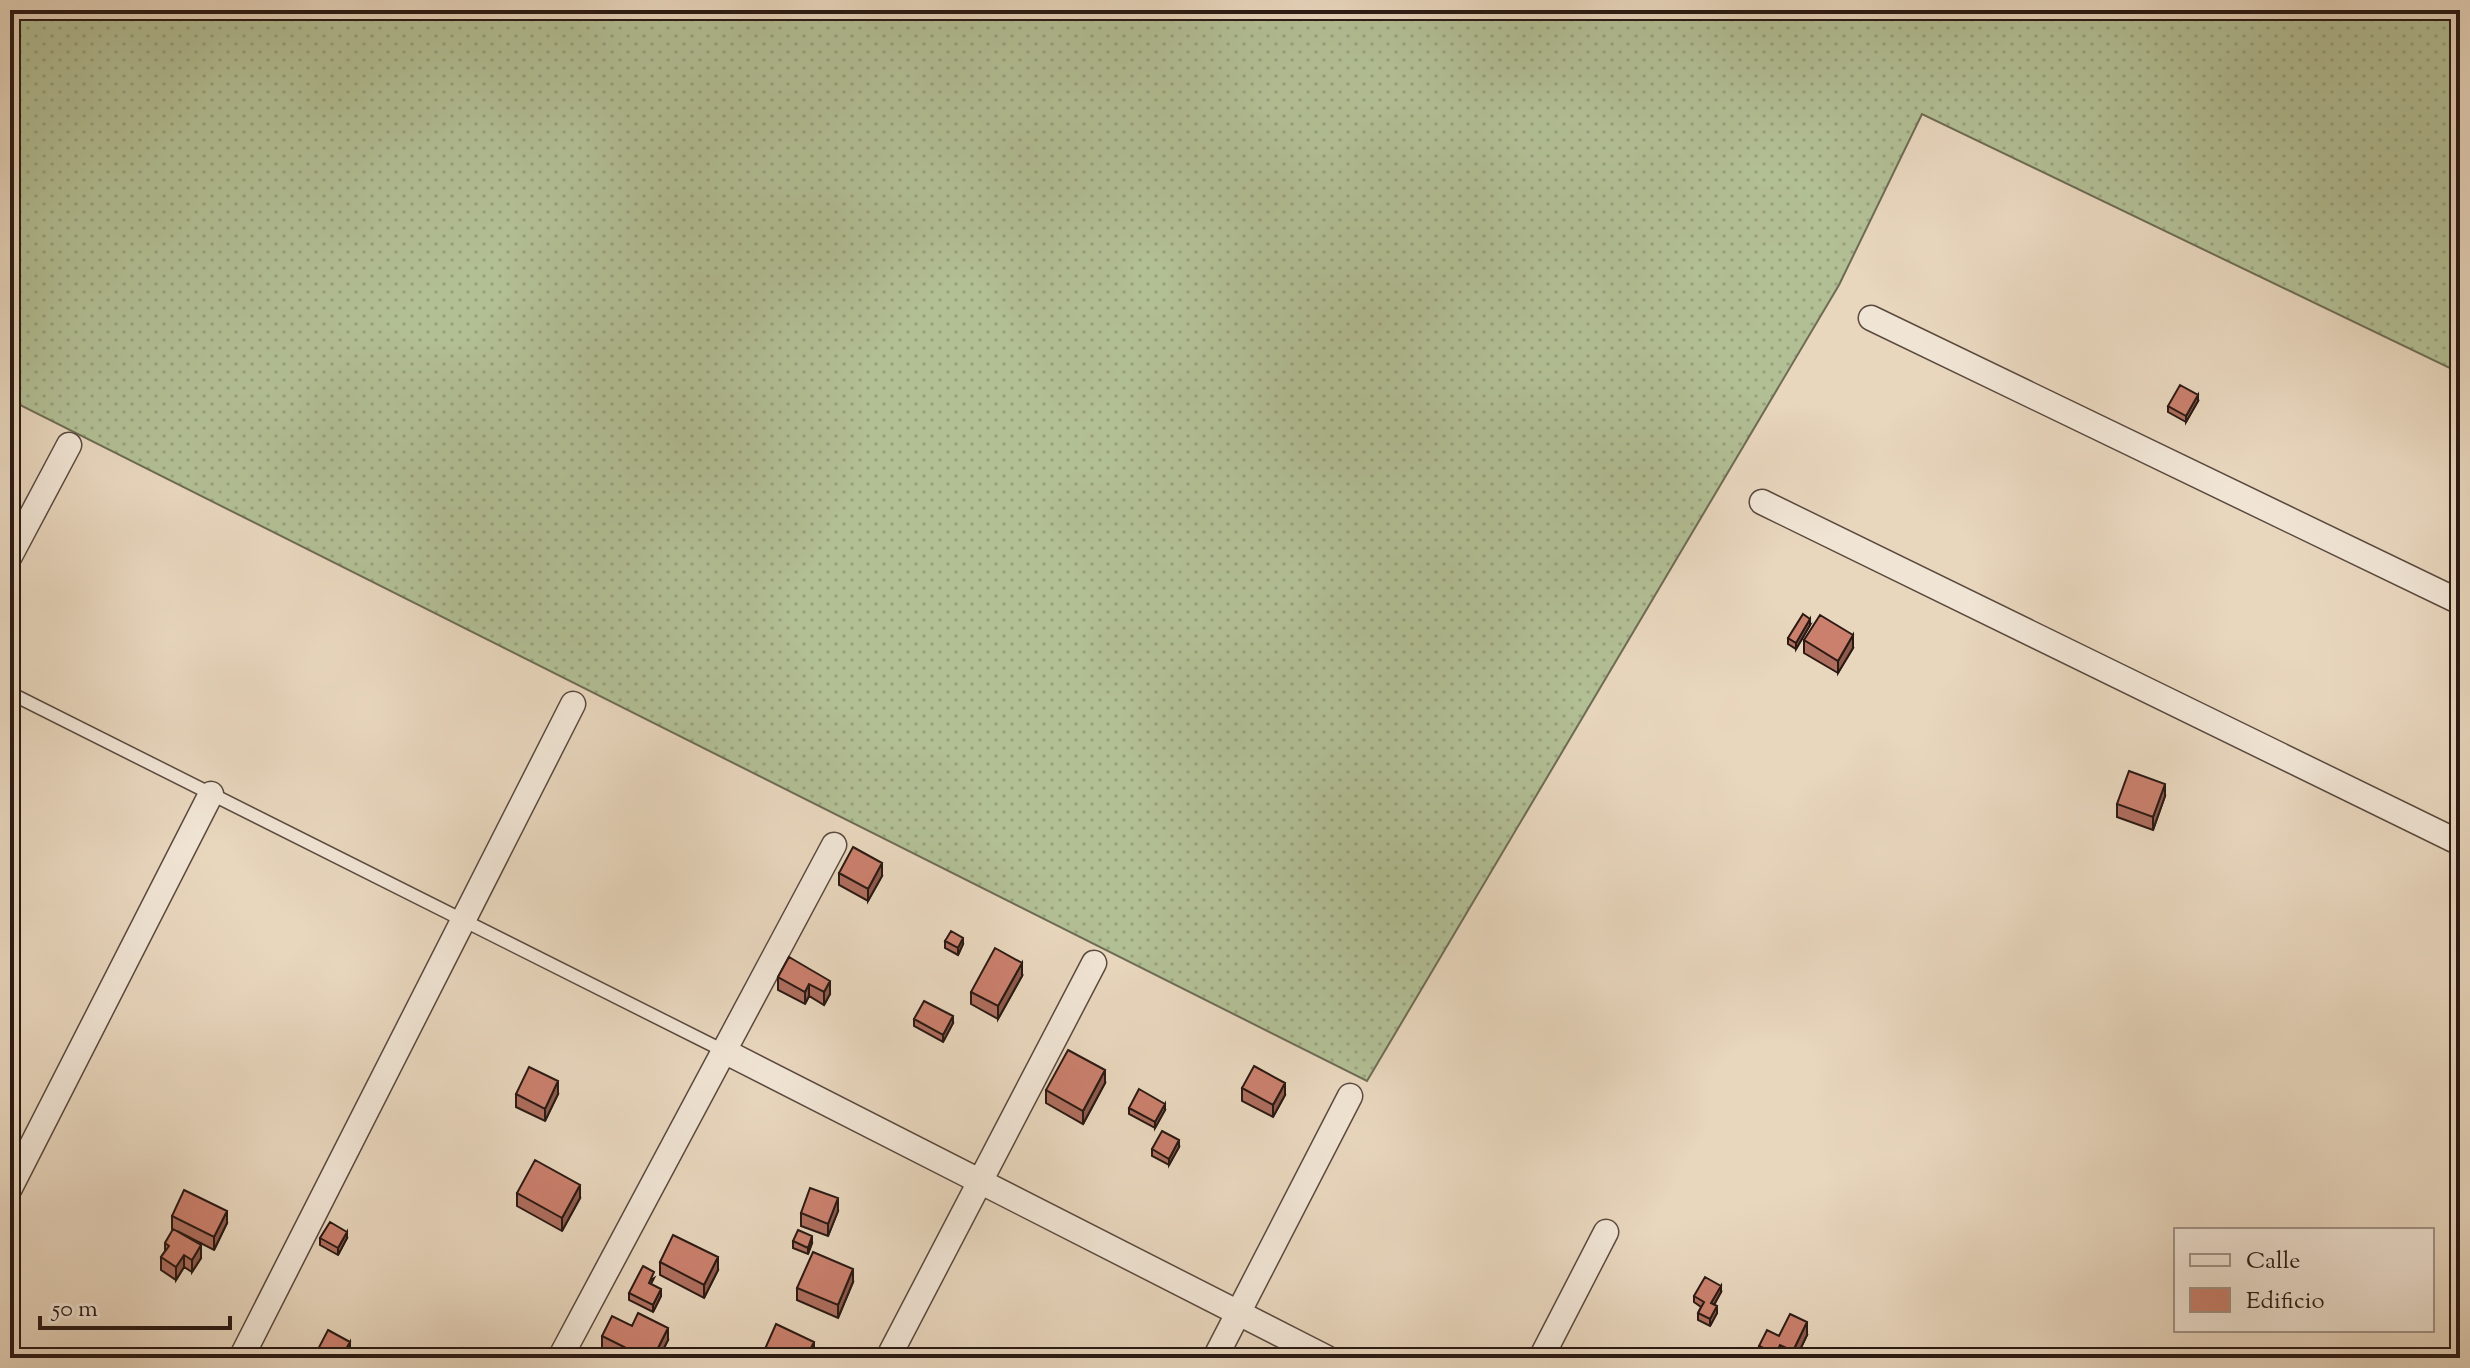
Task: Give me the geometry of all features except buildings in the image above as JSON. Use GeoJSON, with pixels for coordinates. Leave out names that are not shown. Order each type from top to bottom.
{"type":"FeatureCollection","features":[{"type":"Feature","properties":{"kind":"street"},"geometry":{"type":"LineString","coordinates":[[1871,318],[2460,602]]}},
{"type":"Feature","properties":{"kind":"street"},"geometry":{"type":"LineString","coordinates":[[10,556],[69,445]]}},
{"type":"Feature","properties":{"kind":"street"},"geometry":{"type":"LineString","coordinates":[[1762,502],[2460,843]]}},
{"type":"Feature","properties":{"kind":"street"},"geometry":{"type":"LineString","coordinates":[[241,1358],[573,704]]}},
{"type":"Feature","properties":{"kind":"street"},"geometry":{"type":"LineString","coordinates":[[10,1188],[211,794]]}},
{"type":"Feature","properties":{"kind":"street"},"geometry":{"type":"LineString","coordinates":[[560,1358],[834,845]]}},
{"type":"Feature","properties":{"kind":"street"},"geometry":{"type":"LineString","coordinates":[[888,1358],[1094,963]]}},
{"type":"Feature","properties":{"kind":"street"},"geometry":{"type":"LineString","coordinates":[[724,1051],[1327,1358]]}},
{"type":"Feature","properties":{"kind":"street"},"geometry":{"type":"LineString","coordinates":[[1215,1358],[1350,1096]]}},
{"type":"Feature","properties":{"kind":"street"},"geometry":{"type":"LineString","coordinates":[[1541,1358],[1606,1232]]}},
{"type":"Feature","properties":{"kind":"lane"},"geometry":{"type":"LineString","coordinates":[[10,693],[724,1051]]}},
{"type":"Feature","properties":{"kind":"green space"},"geometry":{"type":"Polygon","coordinates":[[[10,10],[2460,10],[2460,373],[1922,114],[1839,285],[1367,1081],[10,400],[10,10]]]}}]}
